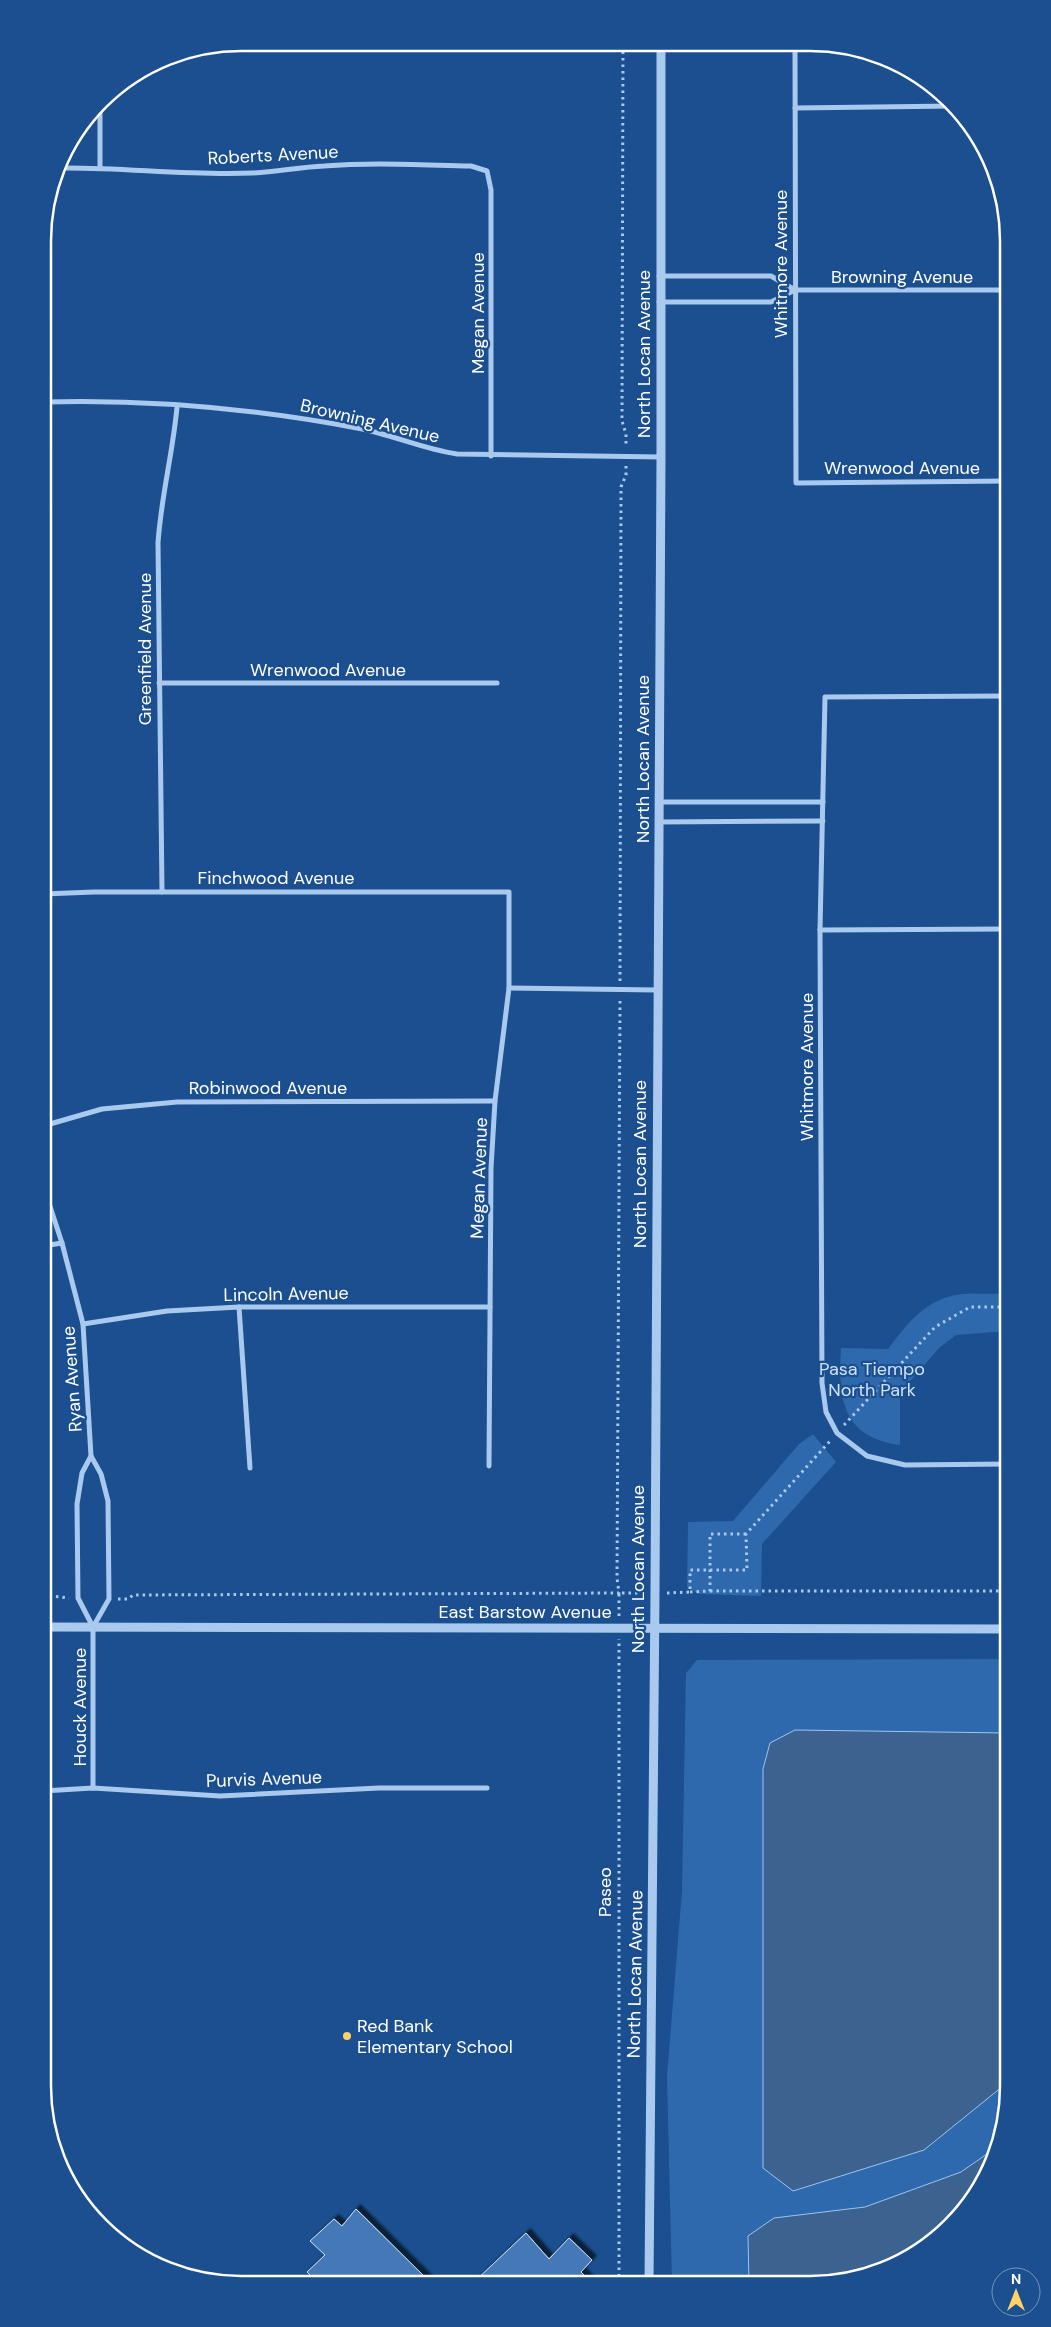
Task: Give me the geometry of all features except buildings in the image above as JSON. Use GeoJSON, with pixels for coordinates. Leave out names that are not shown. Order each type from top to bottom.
{"type":"FeatureCollection","features":[{"type":"Feature","properties":{"kind":"street","name":"North Locan Avenue"},"geometry":{"type":"LineString","coordinates":[[648,2276],[655,1593],[656,990],[661,457],[659,302],[661,51]]}},
{"type":"Feature","properties":{"kind":"street","name":"Whitmore Avenue"},"geometry":{"type":"LineString","coordinates":[[795,51],[796,483]]}},
{"type":"Feature","properties":{"kind":"street"},"geometry":{"type":"LineString","coordinates":[[795,108],[943,106]]}},
{"type":"Feature","properties":{"kind":"street"},"geometry":{"type":"LineString","coordinates":[[100,114],[100,167]]}},
{"type":"Feature","properties":{"kind":"street","name":"Roberts Avenue"},"geometry":{"type":"LineString","coordinates":[[66,168],[100,167],[204,173],[253,173],[323,166],[369,164],[472,166],[487,171]]}},
{"type":"Feature","properties":{"kind":"street","name":"Megan Avenue"},"geometry":{"type":"LineString","coordinates":[[487,171],[492,190],[491,456]]}},
{"type":"Feature","properties":{"kind":"street"},"geometry":{"type":"LineString","coordinates":[[659,276],[771,276],[795,290]]}},
{"type":"Feature","properties":{"kind":"street","name":"Browning Avenue"},"geometry":{"type":"LineString","coordinates":[[659,302],[771,302],[795,290],[1000,290]]}},
{"type":"Feature","properties":{"kind":"street","name":"Browning Avenue"},"geometry":{"type":"LineString","coordinates":[[51,402],[87,401],[274,413],[360,429],[434,450],[491,456],[661,457]]}},
{"type":"Feature","properties":{"kind":"street","name":"Greenfield Avenue"},"geometry":{"type":"LineString","coordinates":[[162,892],[158,543],[160,513],[177,407]]}},
{"type":"Feature","properties":{"kind":"street","name":"Wrenwood Avenue"},"geometry":{"type":"LineString","coordinates":[[796,483],[1000,481]]}},
{"type":"Feature","properties":{"kind":"street","name":"Wrenwood Avenue"},"geometry":{"type":"LineString","coordinates":[[159,683],[497,683]]}},
{"type":"Feature","properties":{"kind":"street","name":"Whitmore Avenue"},"geometry":{"type":"LineString","coordinates":[[1000,696],[825,697],[820,930],[822,1383],[826,1412],[837,1433],[867,1456],[905,1465],[1000,1464]]}},
{"type":"Feature","properties":{"kind":"street"},"geometry":{"type":"LineString","coordinates":[[659,802],[823,802]]}},
{"type":"Feature","properties":{"kind":"street"},"geometry":{"type":"LineString","coordinates":[[659,822],[822,821]]}},
{"type":"Feature","properties":{"kind":"street","name":"Megan Avenue"},"geometry":{"type":"LineString","coordinates":[[489,1466],[490,1168],[495,1102],[509,988],[509,892]]}},
{"type":"Feature","properties":{"kind":"street","name":"Finchwood Avenue"},"geometry":{"type":"LineString","coordinates":[[51,894],[509,892]]}},
{"type":"Feature","properties":{"kind":"street"},"geometry":{"type":"LineString","coordinates":[[820,930],[1000,929]]}},
{"type":"Feature","properties":{"kind":"street"},"geometry":{"type":"LineString","coordinates":[[509,988],[656,990]]}},
{"type":"Feature","properties":{"kind":"street","name":"Robinwood Avenue"},"geometry":{"type":"LineString","coordinates":[[51,1124],[102,1109],[177,1102],[495,1102]]}},
{"type":"Feature","properties":{"kind":"street","name":"Ryan Avenue"},"geometry":{"type":"LineString","coordinates":[[51,1209],[62,1243],[83,1324],[91,1456],[101,1474],[108,1501],[109,1598],[94,1626]]}},
{"type":"Feature","properties":{"kind":"street"},"geometry":{"type":"LineString","coordinates":[[51,1245],[62,1243]]}},
{"type":"Feature","properties":{"kind":"street"},"geometry":{"type":"LineString","coordinates":[[239,1307],[250,1468]]}},
{"type":"Feature","properties":{"kind":"street","name":"Lincoln Avenue"},"geometry":{"type":"LineString","coordinates":[[83,1324],[167,1311],[239,1307],[490,1307]]}},
{"type":"Feature","properties":{"kind":"street","name":"Ryan Avenue"},"geometry":{"type":"LineString","coordinates":[[91,1456],[82,1473],[76,1504],[78,1598],[94,1626]]}},
{"type":"Feature","properties":{"kind":"street","name":"Houck Avenue"},"geometry":{"type":"LineString","coordinates":[[93,1788],[94,1626]]}},
{"type":"Feature","properties":{"kind":"street","name":"East Barstow Avenue"},"geometry":{"type":"LineString","coordinates":[[51,1627],[1000,1629]]}},
{"type":"Feature","properties":{"kind":"street","name":"Purvis Avenue"},"geometry":{"type":"LineString","coordinates":[[51,1791],[93,1788],[220,1796],[379,1788],[487,1788]]}},
{"type":"Feature","properties":{"kind":"path"},"geometry":{"type":"LineString","coordinates":[[623,51],[622,421],[626,434]]}},
{"type":"Feature","properties":{"kind":"path"},"geometry":{"type":"LineString","coordinates":[[620,965],[621,487],[626,476]]}},
{"type":"Feature","properties":{"kind":"path","name":"Paseo"},"geometry":{"type":"LineString","coordinates":[[618,2276],[619,1593],[617,1568],[620,1008]]}},
{"type":"Feature","properties":{"kind":"path"},"geometry":{"type":"LineString","coordinates":[[710,1591],[710,1534],[746,1534]]}},
{"type":"Feature","properties":{"kind":"path"},"geometry":{"type":"LineString","coordinates":[[690,1570],[690,1592]]}},
{"type":"Feature","properties":{"kind":"path"},"geometry":{"type":"LineString","coordinates":[[109,1598],[128,1598],[133,1595],[1000,1591]]}},
{"type":"Feature","properties":{"kind":"path"},"geometry":{"type":"LineString","coordinates":[[51,1597],[78,1598]]}},
{"type":"Feature","properties":{"kind":"green space","name":"Pasa Tiempo North Park"},"geometry":{"type":"Polygon","coordinates":[[[974,1293],[1000,1293],[1000,1332],[956,1335],[939,1348],[900,1393],[900,1445],[881,1441],[866,1434],[855,1424],[848,1413],[843,1399],[840,1366],[841,1348],[888,1349],[911,1321],[928,1306],[949,1296],[974,1293]]]}},
{"type":"Feature","properties":{"kind":"green space","name":"Pasa Tiempo North Park"},"geometry":{"type":"Polygon","coordinates":[[[813,1434],[836,1462],[762,1544],[761,1596],[699,1594],[687,1587],[688,1522],[733,1521],[799,1444],[813,1434]]]}},
{"type":"Feature","properties":{"kind":"green space"},"geometry":{"type":"Polygon","coordinates":[[[1000,1659],[1000,2086],[996,2123],[985,2159],[961,2202],[926,2237],[894,2256],[871,2266],[835,2274],[810,2276],[672,2276],[667,2076],[682,1891],[686,1673],[697,1660],[1000,1659]]]}},
{"type":"Feature","properties":{"kind":"shaded area"},"geometry":{"type":"Polygon","coordinates":[[[795,1730],[1000,1733],[1000,2089],[924,2150],[793,2191],[763,2168],[763,1769],[770,1743],[795,1730]]]}},
{"type":"Feature","properties":{"kind":"shaded area"},"geometry":{"type":"Polygon","coordinates":[[[987,2154],[974,2181],[953,2211],[926,2237],[894,2256],[871,2266],[835,2274],[749,2276],[748,2236],[774,2218],[865,2207],[961,2172],[987,2154]]]}},
{"type":"Feature","properties":{"kind":"place","name":"Red Bank Elementary School"},"geometry":{"type":"Point","coordinates":[347,2036]}}]}
